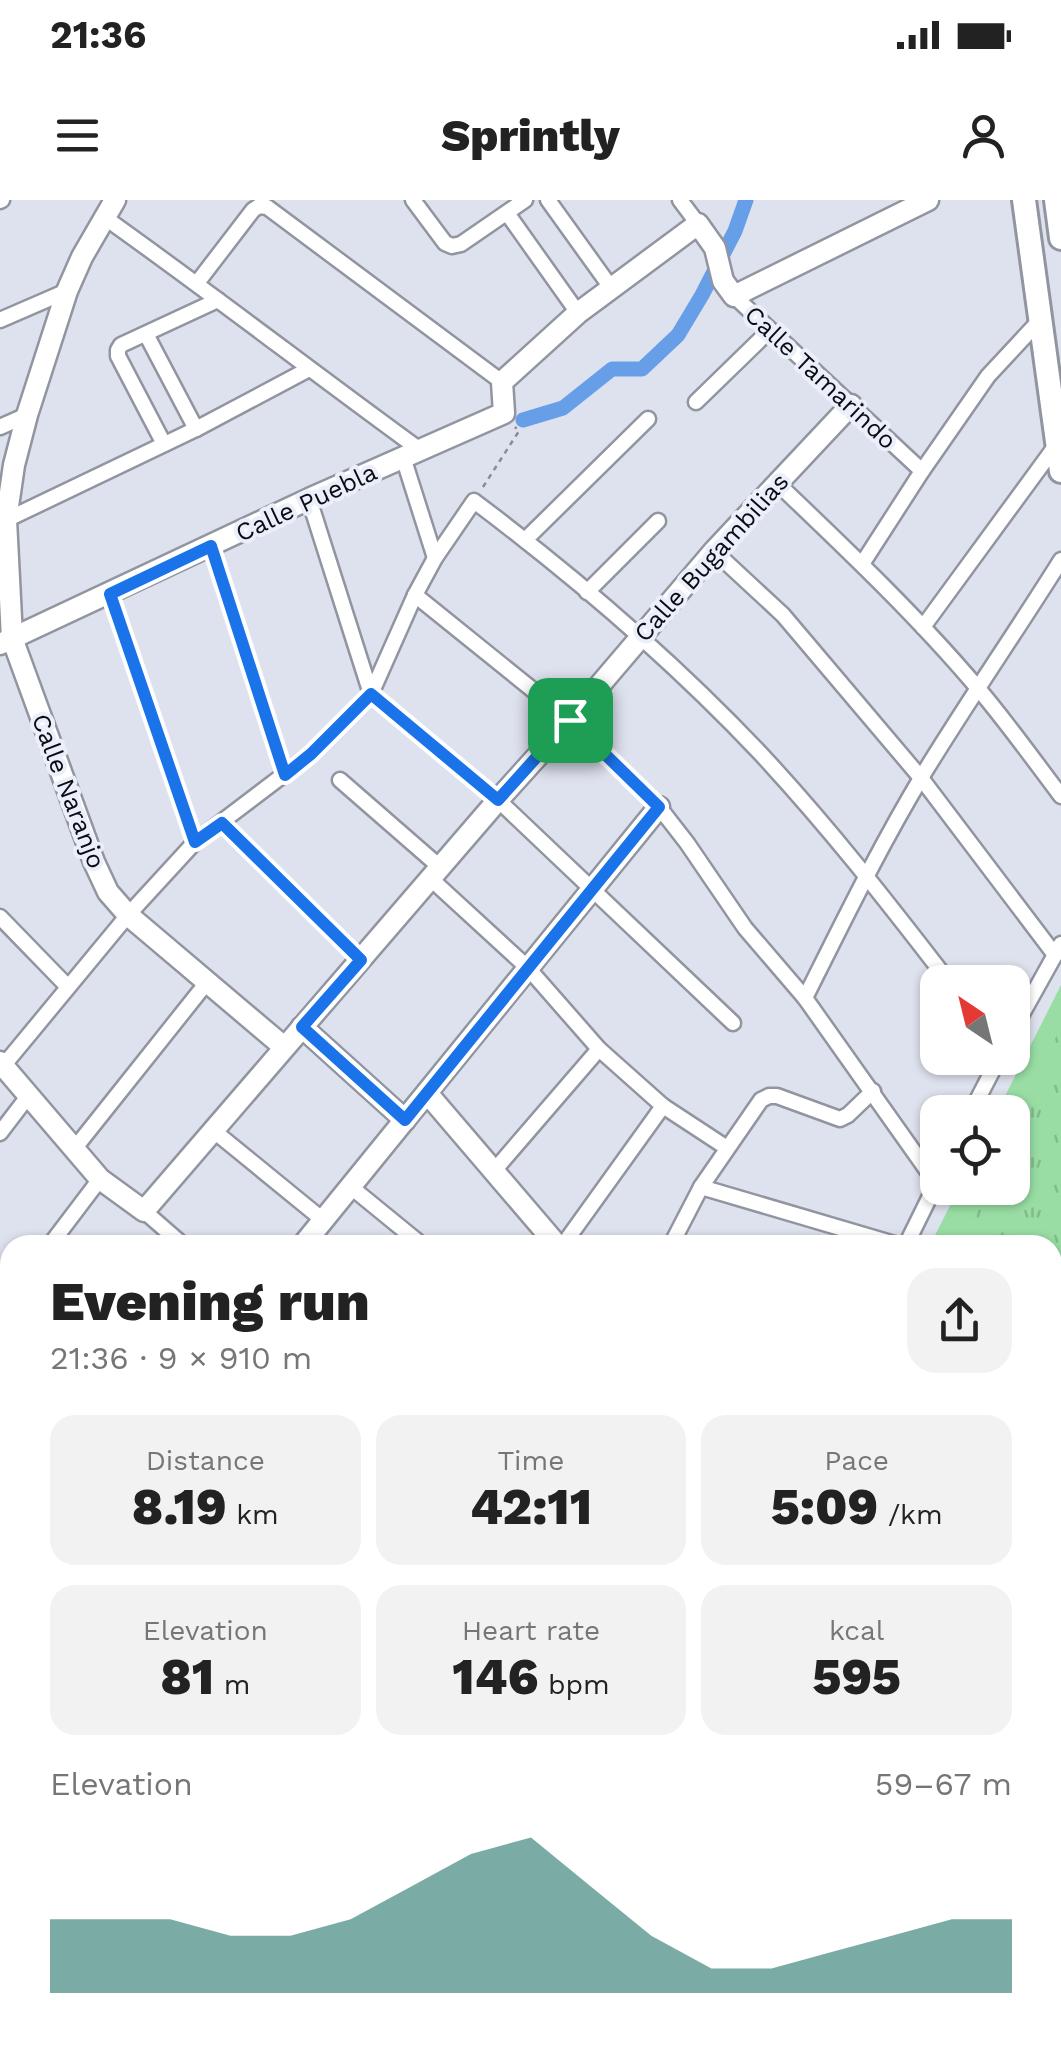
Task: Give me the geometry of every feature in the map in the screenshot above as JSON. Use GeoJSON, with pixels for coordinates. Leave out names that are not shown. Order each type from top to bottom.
{"type":"FeatureCollection","features":[{"type":"Feature","properties":{"kind":"main road"},"geometry":{"type":"LineString","coordinates":[[1024,200],[1061,471]]}},
{"type":"Feature","properties":{"kind":"main road"},"geometry":{"type":"LineString","coordinates":[[1056,200],[1061,238]]}},
{"type":"Feature","properties":{"kind":"street"},"geometry":{"type":"LineString","coordinates":[[413,200],[445,243],[452,246],[461,244],[525,200]]}},
{"type":"Feature","properties":{"kind":"street"},"geometry":{"type":"LineString","coordinates":[[548,200],[612,288]]}},
{"type":"Feature","properties":{"kind":"street"},"geometry":{"type":"LineString","coordinates":[[680,200],[715,248],[729,289],[928,200]]}},
{"type":"Feature","properties":{"kind":"street"},"geometry":{"type":"LineString","coordinates":[[197,282],[252,210],[267,207],[502,382],[504,412]]}},
{"type":"Feature","properties":{"kind":"street"},"geometry":{"type":"LineString","coordinates":[[110,209],[411,453],[435,558]]}},
{"type":"Feature","properties":{"kind":"street","name":"Calle Naranjo"},"geometry":{"type":"LineString","coordinates":[[110,209],[67,291],[27,414],[4,510],[6,641],[108,892],[128,915],[284,1047]]}},
{"type":"Feature","properties":{"kind":"street"},"geometry":{"type":"LineString","coordinates":[[507,213],[578,312]]}},
{"type":"Feature","properties":{"kind":"street"},"geometry":{"type":"LineString","coordinates":[[502,382],[578,312],[698,224]]}},
{"type":"Feature","properties":{"kind":"street","name":"Calle Tamarindo"},"geometry":{"type":"LineString","coordinates":[[729,289],[922,471]]}},
{"type":"Feature","properties":{"kind":"street"},"geometry":{"type":"LineString","coordinates":[[0,320],[67,291]]}},
{"type":"Feature","properties":{"kind":"street"},"geometry":{"type":"LineString","coordinates":[[164,444],[118,350],[121,345],[218,300]]}},
{"type":"Feature","properties":{"kind":"street"},"geometry":{"type":"LineString","coordinates":[[862,564],[988,376],[1040,320]]}},
{"type":"Feature","properties":{"kind":"street"},"geometry":{"type":"LineString","coordinates":[[696,402],[770,331]]}},
{"type":"Feature","properties":{"kind":"street"},"geometry":{"type":"LineString","coordinates":[[146,334],[196,429]]}},
{"type":"Feature","properties":{"kind":"street"},"geometry":{"type":"LineString","coordinates":[[4,510],[164,444],[308,369]]}},
{"type":"Feature","properties":{"kind":"street","name":"Calle Bugambilias"},"geometry":{"type":"LineString","coordinates":[[144,1211],[714,551],[850,405]]}},
{"type":"Feature","properties":{"kind":"street","name":"Calle Puebla"},"geometry":{"type":"LineString","coordinates":[[6,641],[504,412]]}},
{"type":"Feature","properties":{"kind":"street"},"geometry":{"type":"LineString","coordinates":[[0,427],[27,414]]}},
{"type":"Feature","properties":{"kind":"street"},"geometry":{"type":"LineString","coordinates":[[525,540],[648,419]]}},
{"type":"Feature","properties":{"kind":"street"},"geometry":{"type":"LineString","coordinates":[[922,627],[1057,444]]}},
{"type":"Feature","properties":{"kind":"street"},"geometry":{"type":"LineString","coordinates":[[776,482],[922,627],[976,687],[1061,796]]}},
{"type":"Feature","properties":{"kind":"street"},"geometry":{"type":"LineString","coordinates":[[309,499],[371,694],[498,800],[733,1023]]}},
{"type":"Feature","properties":{"kind":"street"},"geometry":{"type":"LineString","coordinates":[[171,1235],[100,1179],[2,1064],[195,842],[311,754],[371,694],[415,595],[474,501],[640,637],[759,752],[866,875],[936,965]]}},
{"type":"Feature","properties":{"kind":"street"},"geometry":{"type":"LineString","coordinates":[[588,592],[658,520]]}},
{"type":"Feature","properties":{"kind":"street"},"geometry":{"type":"LineString","coordinates":[[211,546],[285,775]]}},
{"type":"Feature","properties":{"kind":"street"},"geometry":{"type":"LineString","coordinates":[[714,551],[783,615],[1058,949],[1030,1000]]}},
{"type":"Feature","properties":{"kind":"street"},"geometry":{"type":"LineString","coordinates":[[805,998],[866,875],[921,778],[1061,560]]}},
{"type":"Feature","properties":{"kind":"street"},"geometry":{"type":"LineString","coordinates":[[110,594],[195,842]]}},
{"type":"Feature","properties":{"kind":"street"},"geometry":{"type":"LineString","coordinates":[[415,595],[570,720],[659,807],[746,928],[805,998],[920,1158]]}},
{"type":"Feature","properties":{"kind":"street"},"geometry":{"type":"LineString","coordinates":[[340,780],[528,968],[599,1049],[663,1106],[727,1148]]}},
{"type":"Feature","properties":{"kind":"street"},"geometry":{"type":"LineString","coordinates":[[312,1235],[659,807]]}},
{"type":"Feature","properties":{"kind":"street"},"geometry":{"type":"LineString","coordinates":[[222,823],[361,960]]}},
{"type":"Feature","properties":{"kind":"street"},"geometry":{"type":"LineString","coordinates":[[0,916],[68,987]]}},
{"type":"Feature","properties":{"kind":"street"},"geometry":{"type":"LineString","coordinates":[[75,1148],[208,981]]}},
{"type":"Feature","properties":{"kind":"street"},"geometry":{"type":"LineString","coordinates":[[302,1027],[405,1120]]}},
{"type":"Feature","properties":{"kind":"street"},"geometry":{"type":"LineString","coordinates":[[493,1172],[599,1049]]}},
{"type":"Feature","properties":{"kind":"street"},"geometry":{"type":"LineString","coordinates":[[675,1235],[701,1187],[761,1100],[777,1096],[840,1118],[848,1116],[873,1091]]}},
{"type":"Feature","properties":{"kind":"street"},"geometry":{"type":"LineString","coordinates":[[427,1093],[551,1235]]}},
{"type":"Feature","properties":{"kind":"street"},"geometry":{"type":"LineString","coordinates":[[0,1133],[29,1095]]}},
{"type":"Feature","properties":{"kind":"street"},"geometry":{"type":"LineString","coordinates":[[567,1235],[663,1106]]}},
{"type":"Feature","properties":{"kind":"street"},"geometry":{"type":"LineString","coordinates":[[214,1131],[324,1220]]}},
{"type":"Feature","properties":{"kind":"street"},"geometry":{"type":"LineString","coordinates":[[58,1235],[100,1179]]}},
{"type":"Feature","properties":{"kind":"street"},"geometry":{"type":"LineString","coordinates":[[351,1187],[410,1235]]}},
{"type":"Feature","properties":{"kind":"street"},"geometry":{"type":"LineString","coordinates":[[701,1187],[864,1235]]}},
{"type":"Feature","properties":{"kind":"street"},"geometry":{"type":"LineString","coordinates":[[911,1235],[926,1205]]}},
{"type":"Feature","properties":{"kind":"street"},"geometry":{"type":"LineString","coordinates":[[163,1235],[166,1231]]}},
{"type":"Feature","properties":{"kind":"path"},"geometry":{"type":"LineString","coordinates":[[474,501],[519,431],[504,412]]}},
{"type":"Feature","properties":{"kind":"green space"},"geometry":{"type":"Polygon","coordinates":[[[1061,985],[1061,1235],[935,1235],[950,1205],[1030,1205],[1030,1095],[1006,1095],[1016,1075],[1030,1075],[1030,1047],[1061,985]]]}},
{"type":"Feature","properties":{"kind":"green space"},"geometry":{"type":"Polygon","coordinates":[[[1061,1028],[1061,1235],[965,1235],[979,1205],[1030,1205],[1029,1095],[1061,1028]]]}},
{"type":"Feature","properties":{"kind":"waterway"},"geometry":{"type":"LineString","coordinates":[[523,420],[563,408],[612,369],[642,369],[678,335],[735,231],[746,200]]}},
{"type":"Feature","properties":{"kind":"route"},"geometry":{"type":"LineString","coordinates":[[211,546],[285,775],[371,694],[498,800],[570,720],[659,807],[405,1120],[302,1027],[361,960],[222,823],[195,842],[110,594],[211,546]]}}]}
